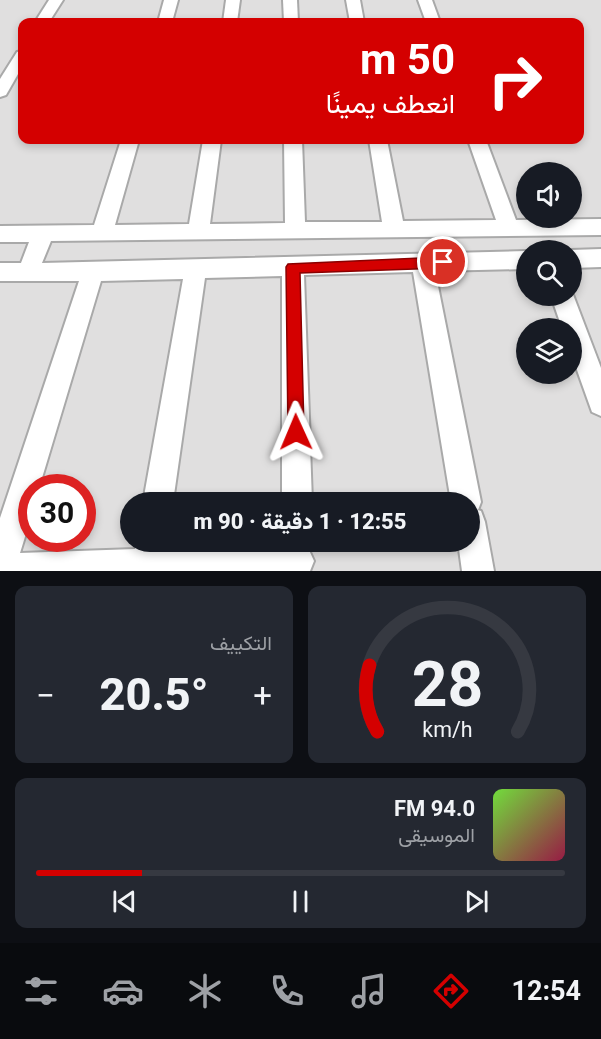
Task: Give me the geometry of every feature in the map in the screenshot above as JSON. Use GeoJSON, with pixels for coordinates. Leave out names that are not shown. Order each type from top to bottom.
{"type":"FeatureCollection","features":[{"type":"Feature","properties":{"kind":"street"},"geometry":{"type":"LineString","coordinates":[[45,18],[56,0]]}},
{"type":"Feature","properties":{"kind":"street"},"geometry":{"type":"LineString","coordinates":[[166,18],[171,0]]}},
{"type":"Feature","properties":{"kind":"street"},"geometry":{"type":"LineString","coordinates":[[231,18],[233,0]]}},
{"type":"Feature","properties":{"kind":"street"},"geometry":{"type":"LineString","coordinates":[[290,0],[291,18]]}},
{"type":"Feature","properties":{"kind":"street"},"geometry":{"type":"LineString","coordinates":[[353,0],[356,18]]}},
{"type":"Feature","properties":{"kind":"street"},"geometry":{"type":"LineString","coordinates":[[425,0],[432,18]]}},
{"type":"Feature","properties":{"kind":"street"},"geometry":{"type":"LineString","coordinates":[[0,92],[18,62]]}},
{"type":"Feature","properties":{"kind":"street"},"geometry":{"type":"LineString","coordinates":[[102,234],[129,144]]}},
{"type":"Feature","properties":{"kind":"street"},"geometry":{"type":"LineString","coordinates":[[198,232],[211,144]]}},
{"type":"Feature","properties":{"kind":"street"},"geometry":{"type":"LineString","coordinates":[[293,144],[296,231]]}},
{"type":"Feature","properties":{"kind":"street"},"geometry":{"type":"LineString","coordinates":[[379,144],[394,230]]}},
{"type":"Feature","properties":{"kind":"street"},"geometry":{"type":"LineString","coordinates":[[478,144],[509,228]]}},
{"type":"Feature","properties":{"kind":"street"},"geometry":{"type":"LineString","coordinates":[[0,234],[601,227]]}},
{"type":"Feature","properties":{"kind":"street"},"geometry":{"type":"LineString","coordinates":[[28,272],[43,234]]}},
{"type":"Feature","properties":{"kind":"street"},"geometry":{"type":"LineString","coordinates":[[582,259],[601,258]]}},
{"type":"Feature","properties":{"kind":"street"},"geometry":{"type":"LineString","coordinates":[[0,272],[195,270],[516,260]]}},
{"type":"Feature","properties":{"kind":"street"},"geometry":{"type":"LineString","coordinates":[[422,263],[464,492]]}},
{"type":"Feature","properties":{"kind":"street"},"geometry":{"type":"LineString","coordinates":[[293,267],[297,492]]}},
{"type":"Feature","properties":{"kind":"street"},"geometry":{"type":"LineString","coordinates":[[160,492],[195,270]]}},
{"type":"Feature","properties":{"kind":"street"},"geometry":{"type":"LineString","coordinates":[[93,272],[0,568],[137,561],[298,558]]}},
{"type":"Feature","properties":{"kind":"street"},"geometry":{"type":"LineString","coordinates":[[566,306],[601,403]]}},
{"type":"Feature","properties":{"kind":"street"},"geometry":{"type":"LineString","coordinates":[[475,552],[478,571]]}},
{"type":"Feature","properties":{"kind":"shaded area"},"geometry":{"type":"Polygon","coordinates":[[[0,0],[601,0],[601,571],[0,571],[0,0]]]}},
{"type":"Feature","properties":{"kind":"route"},"geometry":{"type":"LineString","coordinates":[[296,432],[293,267],[443,262]]}}]}
